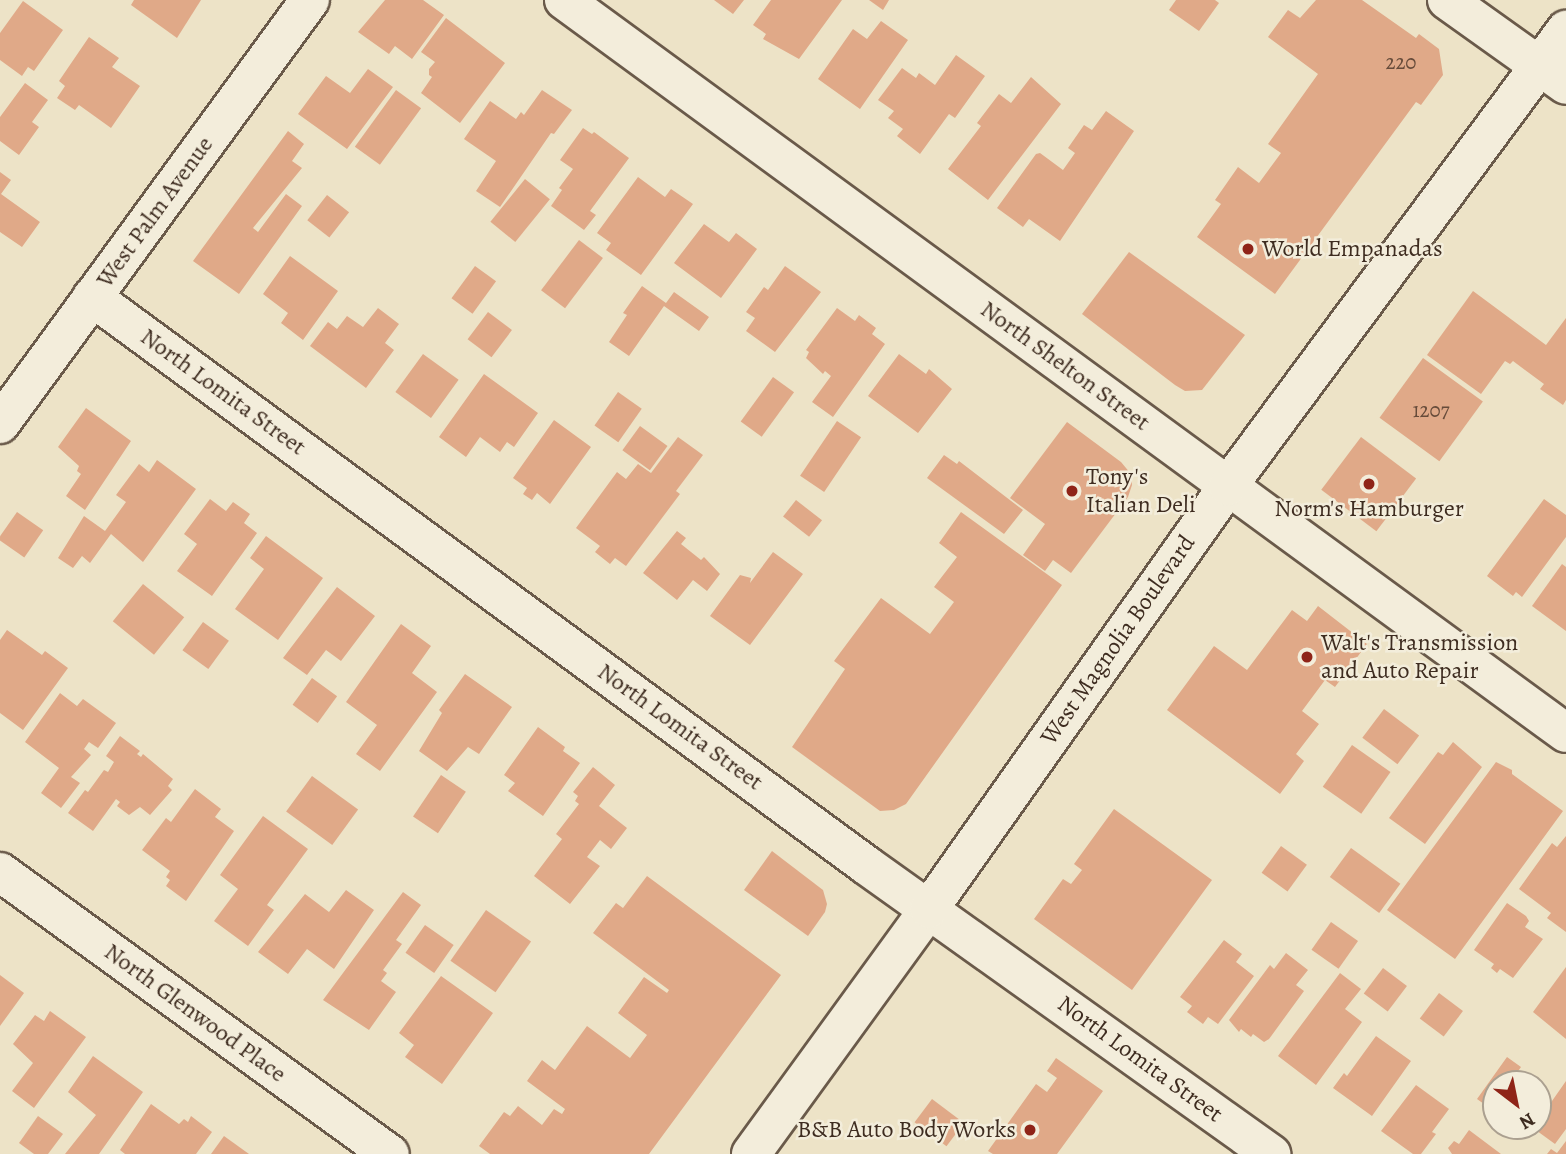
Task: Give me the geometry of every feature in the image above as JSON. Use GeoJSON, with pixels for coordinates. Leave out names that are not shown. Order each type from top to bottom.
{"type":"FeatureCollection","features":[{"type":"Feature","properties":{"kind":"street","name":"West Palm Avenue"},"geometry":{"type":"LineString","coordinates":[[0,424],[310,0]]}},
{"type":"Feature","properties":{"kind":"street","name":"North Shelton Street"},"geometry":{"type":"LineString","coordinates":[[564,0],[1566,733]]}},
{"type":"Feature","properties":{"kind":"street"},"geometry":{"type":"LineString","coordinates":[[1447,0],[1553,75]]}},
{"type":"Feature","properties":{"kind":"street","name":"West Magnolia Boulevard"},"geometry":{"type":"LineString","coordinates":[[751,1154],[929,909],[1227,485],[1553,75],[1566,30]]}},
{"type":"Feature","properties":{"kind":"street","name":"North Lomita Street"},"geometry":{"type":"LineString","coordinates":[[92,297],[929,909],[1271,1154]]}},
{"type":"Feature","properties":{"kind":"street","name":"North Glenwood Place"},"geometry":{"type":"LineString","coordinates":[[0,872],[390,1154]]}},
{"type":"Feature","properties":{"kind":"building"},"geometry":{"type":"Polygon","coordinates":[[[134,0],[201,0],[177,38],[131,5],[134,0]]]}},
{"type":"Feature","properties":{"kind":"building"},"geometry":{"type":"Polygon","coordinates":[[[385,0],[423,0],[444,15],[412,59],[395,46],[389,54],[358,32],[385,0]]]}},
{"type":"Feature","properties":{"kind":"building"},"geometry":{"type":"Polygon","coordinates":[[[714,0],[744,0],[733,14],[714,0]]]}},
{"type":"Feature","properties":{"kind":"building"},"geometry":{"type":"Polygon","coordinates":[[[771,0],[842,0],[799,59],[763,39],[766,34],[753,25],[771,0]]]}},
{"type":"Feature","properties":{"kind":"building"},"geometry":{"type":"Polygon","coordinates":[[[869,0],[889,0],[883,10],[869,0]]]}},
{"type":"Feature","properties":{"kind":"building"},"geometry":{"type":"Polygon","coordinates":[[[1176,0],[1215,0],[1219,3],[1199,31],[1169,10],[1176,0]]]}},
{"type":"Feature","properties":{"kind":"building"},"geometry":{"type":"Polygon","coordinates":[[[1316,0],[1362,0],[1416,38],[1419,34],[1439,49],[1443,75],[1421,105],[1416,102],[1275,294],[1197,237],[1221,204],[1215,200],[1238,167],[1259,183],[1281,153],[1268,144],[1318,74],[1268,37],[1288,10],[1300,18],[1316,0]]]}},
{"type":"Feature","properties":{"kind":"building"},"geometry":{"type":"Polygon","coordinates":[[[23,1],[63,30],[34,71],[28,67],[22,76],[0,60],[0,33],[23,1]]]}},
{"type":"Feature","properties":{"kind":"building"},"geometry":{"type":"Polygon","coordinates":[[[446,18],[505,63],[460,123],[421,93],[432,77],[429,75],[429,69],[435,62],[421,52],[446,18]]]}},
{"type":"Feature","properties":{"kind":"building"},"geometry":{"type":"Polygon","coordinates":[[[881,21],[908,40],[860,109],[818,79],[853,29],[867,39],[881,21]]]}},
{"type":"Feature","properties":{"kind":"building"},"geometry":{"type":"Polygon","coordinates":[[[89,37],[119,58],[112,67],[140,86],[111,128],[79,105],[75,110],[57,98],[65,86],[59,81],[89,37]]]}},
{"type":"Feature","properties":{"kind":"building"},"geometry":{"type":"Polygon","coordinates":[[[956,55],[985,76],[955,118],[949,114],[920,154],[897,136],[903,129],[888,118],[894,111],[878,100],[902,68],[916,78],[919,73],[935,85],[956,55]]]}},
{"type":"Feature","properties":{"kind":"building"},"geometry":{"type":"Polygon","coordinates":[[[368,69],[393,87],[347,149],[298,114],[326,76],[350,93],[368,69]]]}},
{"type":"Feature","properties":{"kind":"building"},"geometry":{"type":"Polygon","coordinates":[[[1031,77],[1061,104],[988,200],[948,169],[981,126],[977,123],[999,94],[1011,103],[1031,77]]]}},
{"type":"Feature","properties":{"kind":"building"},"geometry":{"type":"Polygon","coordinates":[[[25,83],[48,100],[32,122],[39,127],[19,155],[0,141],[0,117],[25,83]]]}},
{"type":"Feature","properties":{"kind":"building"},"geometry":{"type":"Polygon","coordinates":[[[396,90],[421,108],[380,165],[355,147],[396,90]]]}},
{"type":"Feature","properties":{"kind":"building"},"geometry":{"type":"Polygon","coordinates":[[[542,90],[572,110],[554,134],[551,133],[500,207],[476,191],[496,161],[464,139],[490,101],[516,119],[521,112],[524,115],[542,90]]]}},
{"type":"Feature","properties":{"kind":"building"},"geometry":{"type":"Polygon","coordinates":[[[1106,111],[1134,131],[1060,241],[1029,219],[1023,227],[997,208],[1036,154],[1040,153],[1063,170],[1075,153],[1068,148],[1084,125],[1092,130],[1106,111]]]}},
{"type":"Feature","properties":{"kind":"building"},"geometry":{"type":"Polygon","coordinates":[[[583,128],[592,134],[594,132],[629,158],[590,211],[596,215],[584,230],[551,206],[562,190],[559,188],[573,169],[560,160],[583,128]]]}},
{"type":"Feature","properties":{"kind":"building"},"geometry":{"type":"Polygon","coordinates":[[[288,131],[304,144],[292,161],[302,168],[253,228],[258,232],[286,194],[302,206],[239,294],[193,261],[288,131]]]}},
{"type":"Feature","properties":{"kind":"building"},"geometry":{"type":"Polygon","coordinates":[[[0,172],[11,180],[1,194],[40,222],[22,247],[0,232],[0,172]]]}},
{"type":"Feature","properties":{"kind":"building"},"geometry":{"type":"Polygon","coordinates":[[[638,177],[665,197],[671,189],[693,204],[641,275],[606,250],[611,243],[597,233],[638,177]]]}},
{"type":"Feature","properties":{"kind":"building"},"geometry":{"type":"Polygon","coordinates":[[[525,179],[550,199],[515,242],[490,222],[525,179]]]}},
{"type":"Feature","properties":{"kind":"building"},"geometry":{"type":"Polygon","coordinates":[[[327,195],[349,212],[329,237],[307,220],[327,195]]]}},
{"type":"Feature","properties":{"kind":"building"},"geometry":{"type":"Polygon","coordinates":[[[704,224],[729,242],[736,233],[757,249],[721,298],[674,263],[704,224]]]}},
{"type":"Feature","properties":{"kind":"building"},"geometry":{"type":"Polygon","coordinates":[[[579,240],[603,258],[565,308],[541,290],[579,240]]]}},
{"type":"Feature","properties":{"kind":"building"},"geometry":{"type":"Polygon","coordinates":[[[1129,252],[1245,335],[1202,390],[1185,391],[1175,385],[1082,314],[1129,252]]]}},
{"type":"Feature","properties":{"kind":"building"},"geometry":{"type":"Polygon","coordinates":[[[290,256],[338,291],[303,340],[281,323],[288,313],[263,294],[290,256]]]}},
{"type":"Feature","properties":{"kind":"building"},"geometry":{"type":"Polygon","coordinates":[[[475,266],[496,281],[473,314],[451,298],[475,266]]]}},
{"type":"Feature","properties":{"kind":"building"},"geometry":{"type":"Polygon","coordinates":[[[785,266],[821,292],[775,352],[746,331],[755,318],[746,312],[764,287],[768,290],[785,266]]]}},
{"type":"Feature","properties":{"kind":"building"},"geometry":{"type":"Polygon","coordinates":[[[642,286],[666,303],[674,292],[709,317],[699,331],[664,306],[629,356],[609,342],[627,315],[623,313],[642,286]]]}},
{"type":"Feature","properties":{"kind":"building"},"geometry":{"type":"Polygon","coordinates":[[[1473,291],[1546,345],[1566,318],[1566,400],[1563,405],[1540,389],[1544,384],[1513,361],[1510,364],[1505,361],[1481,394],[1427,355],[1473,291]]]}},
{"type":"Feature","properties":{"kind":"building"},"geometry":{"type":"Polygon","coordinates":[[[378,308],[399,324],[385,343],[394,350],[366,388],[310,346],[328,322],[337,329],[347,316],[363,327],[378,308]]]}},
{"type":"Feature","properties":{"kind":"building"},"geometry":{"type":"Polygon","coordinates":[[[837,308],[855,321],[859,315],[876,328],[872,334],[885,344],[833,417],[812,402],[831,376],[825,371],[823,374],[806,358],[809,352],[806,350],[837,308]]]}},
{"type":"Feature","properties":{"kind":"building"},"geometry":{"type":"Polygon","coordinates":[[[488,312],[512,330],[491,357],[468,339],[488,312]]]}},
{"type":"Feature","properties":{"kind":"building"},"geometry":{"type":"Polygon","coordinates":[[[423,354],[459,380],[431,418],[395,392],[423,354]]]}},
{"type":"Feature","properties":{"kind":"building"},"geometry":{"type":"Polygon","coordinates":[[[899,354],[926,374],[929,369],[952,389],[918,433],[868,396],[899,354]]]}},
{"type":"Feature","properties":{"kind":"building"},"geometry":{"type":"Polygon","coordinates":[[[1423,358],[1483,401],[1439,461],[1380,418],[1423,358]]]}},
{"type":"Feature","properties":{"kind":"building"},"geometry":{"type":"Polygon","coordinates":[[[484,374],[538,413],[514,447],[507,442],[500,452],[480,437],[466,457],[439,437],[484,374]]]}},
{"type":"Feature","properties":{"kind":"building"},"geometry":{"type":"Polygon","coordinates":[[[773,377],[794,392],[762,437],[741,421],[773,377]]]}},
{"type":"Feature","properties":{"kind":"building"},"geometry":{"type":"Polygon","coordinates":[[[618,392],[642,409],[618,442],[594,426],[618,392]]]}},
{"type":"Feature","properties":{"kind":"building"},"geometry":{"type":"Polygon","coordinates":[[[86,408],[131,441],[85,510],[66,496],[81,474],[77,471],[79,466],[58,447],[86,408]]]}},
{"type":"Feature","properties":{"kind":"building"},"geometry":{"type":"Polygon","coordinates":[[[554,420],[591,447],[550,504],[537,493],[532,500],[523,494],[527,488],[513,478],[554,420]]]}},
{"type":"Feature","properties":{"kind":"building"},"geometry":{"type":"Polygon","coordinates":[[[837,421],[861,437],[824,492],[800,476],[837,421]]]}},
{"type":"Feature","properties":{"kind":"building","name":"Tony's Italian Deli"},"geometry":{"type":"Polygon","coordinates":[[[1067,422],[1121,462],[1131,474],[1132,485],[1128,497],[1071,573],[1053,560],[1045,571],[1023,555],[1045,524],[1010,498],[1067,422]]]}},
{"type":"Feature","properties":{"kind":"building"},"geometry":{"type":"Polygon","coordinates":[[[640,426],[668,446],[650,470],[622,450],[640,426]]]}},
{"type":"Feature","properties":{"kind":"building"},"geometry":{"type":"Polygon","coordinates":[[[678,437],[703,455],[676,491],[680,494],[626,566],[615,558],[610,564],[595,552],[600,546],[576,528],[617,472],[626,479],[638,464],[651,473],[678,437]]]}},
{"type":"Feature","properties":{"kind":"building","name":"Norm's Hamburger"},"geometry":{"type":"Polygon","coordinates":[[[1361,437],[1416,479],[1376,531],[1321,490],[1361,437]]]}},
{"type":"Feature","properties":{"kind":"building"},"geometry":{"type":"Polygon","coordinates":[[[944,455],[957,464],[959,461],[1023,510],[1004,534],[927,478],[944,455]]]}},
{"type":"Feature","properties":{"kind":"building"},"geometry":{"type":"Polygon","coordinates":[[[157,460],[196,489],[143,562],[111,534],[90,563],[82,556],[73,568],[58,558],[84,516],[105,531],[126,502],[116,495],[139,464],[149,472],[157,460]]]}},
{"type":"Feature","properties":{"kind":"building"},"geometry":{"type":"Polygon","coordinates":[[[210,499],[226,511],[233,502],[250,514],[244,523],[257,533],[212,596],[177,571],[197,544],[184,534],[210,499]]]}},
{"type":"Feature","properties":{"kind":"building"},"geometry":{"type":"Polygon","coordinates":[[[1544,499],[1566,515],[1566,537],[1522,597],[1516,592],[1513,596],[1487,576],[1544,499]]]}},
{"type":"Feature","properties":{"kind":"building"},"geometry":{"type":"Polygon","coordinates":[[[796,500],[822,520],[809,537],[783,517],[796,500]]]}},
{"type":"Feature","properties":{"kind":"building"},"geometry":{"type":"Polygon","coordinates":[[[17,512],[43,530],[24,557],[0,540],[0,536],[17,512]]]}},
{"type":"Feature","properties":{"kind":"building"},"geometry":{"type":"Polygon","coordinates":[[[961,512],[1062,585],[906,804],[894,810],[880,811],[792,747],[845,669],[834,661],[881,598],[930,634],[954,602],[934,587],[957,557],[939,543],[961,512]]]}},
{"type":"Feature","properties":{"kind":"building"},"geometry":{"type":"Polygon","coordinates":[[[677,531],[686,538],[681,544],[701,560],[704,557],[720,574],[707,591],[693,580],[677,600],[643,573],[677,531]]]}},
{"type":"Feature","properties":{"kind":"building"},"geometry":{"type":"Polygon","coordinates":[[[266,536],[323,578],[278,640],[235,609],[264,569],[250,558],[266,536]]]}},
{"type":"Feature","properties":{"kind":"building"},"geometry":{"type":"Polygon","coordinates":[[[773,552],[803,574],[750,645],[710,616],[740,575],[751,578],[750,583],[773,552]]]}},
{"type":"Feature","properties":{"kind":"building"},"geometry":{"type":"Polygon","coordinates":[[[1562,564],[1566,567],[1566,631],[1532,606],[1562,564]]]}},
{"type":"Feature","properties":{"kind":"building"},"geometry":{"type":"Polygon","coordinates":[[[143,584],[184,617],[154,655],[113,621],[143,584]]]}},
{"type":"Feature","properties":{"kind":"building"},"geometry":{"type":"Polygon","coordinates":[[[337,587],[375,616],[341,661],[326,650],[307,675],[283,658],[337,587]]]}},
{"type":"Feature","properties":{"kind":"building"},"geometry":{"type":"Polygon","coordinates":[[[1318,606],[1367,644],[1335,687],[1325,680],[1302,711],[1319,724],[1296,754],[1304,761],[1280,794],[1167,710],[1214,646],[1247,670],[1292,610],[1307,621],[1318,606]]]}},
{"type":"Feature","properties":{"kind":"building"},"geometry":{"type":"Polygon","coordinates":[[[203,622],[229,641],[208,669],[182,650],[203,622]]]}},
{"type":"Feature","properties":{"kind":"building"},"geometry":{"type":"Polygon","coordinates":[[[401,624],[431,646],[412,673],[437,692],[380,771],[356,754],[377,725],[346,702],[401,624]]]}},
{"type":"Feature","properties":{"kind":"building"},"geometry":{"type":"Polygon","coordinates":[[[7,630],[42,655],[45,651],[68,668],[23,730],[0,713],[0,640],[7,630]]]}},
{"type":"Feature","properties":{"kind":"building"},"geometry":{"type":"Polygon","coordinates":[[[465,674],[512,707],[479,754],[468,747],[447,771],[419,751],[442,713],[439,710],[465,674]]]}},
{"type":"Feature","properties":{"kind":"building"},"geometry":{"type":"Polygon","coordinates":[[[312,678],[337,696],[318,723],[293,705],[312,678]]]}},
{"type":"Feature","properties":{"kind":"building"},"geometry":{"type":"Polygon","coordinates":[[[60,693],[77,706],[83,699],[116,723],[98,748],[89,742],[84,749],[91,755],[71,777],[80,783],[61,808],[41,793],[59,768],[25,742],[60,693]]]}},
{"type":"Feature","properties":{"kind":"building"},"geometry":{"type":"Polygon","coordinates":[[[1384,709],[1419,735],[1397,764],[1362,738],[1384,709]]]}},
{"type":"Feature","properties":{"kind":"building"},"geometry":{"type":"Polygon","coordinates":[[[538,727],[565,747],[563,751],[580,763],[543,816],[508,791],[515,783],[504,775],[538,727]]]}},
{"type":"Feature","properties":{"kind":"building"},"geometry":{"type":"Polygon","coordinates":[[[120,736],[140,751],[137,754],[141,757],[143,754],[173,779],[168,786],[172,790],[150,815],[140,807],[129,815],[117,806],[120,802],[116,799],[93,831],[68,813],[104,770],[108,772],[114,762],[106,756],[120,736]]]}},
{"type":"Feature","properties":{"kind":"building"},"geometry":{"type":"Polygon","coordinates":[[[1453,742],[1482,767],[1425,844],[1389,818],[1438,752],[1443,755],[1453,742]]]}},
{"type":"Feature","properties":{"kind":"building"},"geometry":{"type":"Polygon","coordinates":[[[1352,745],[1391,772],[1361,814],[1323,787],[1352,745]]]}},
{"type":"Feature","properties":{"kind":"building"},"geometry":{"type":"Polygon","coordinates":[[[1496,762],[1512,770],[1512,774],[1563,811],[1455,959],[1387,910],[1496,762]]]}},
{"type":"Feature","properties":{"kind":"building"},"geometry":{"type":"Polygon","coordinates":[[[593,767],[615,785],[599,806],[627,828],[611,849],[600,840],[587,857],[600,866],[570,904],[534,876],[562,839],[556,834],[579,804],[575,801],[578,796],[573,792],[593,767]]]}},
{"type":"Feature","properties":{"kind":"building"},"geometry":{"type":"Polygon","coordinates":[[[441,775],[466,792],[438,833],[413,816],[441,775]]]}},
{"type":"Feature","properties":{"kind":"building"},"geometry":{"type":"Polygon","coordinates":[[[312,776],[358,810],[332,845],[286,812],[312,776]]]}},
{"type":"Feature","properties":{"kind":"building"},"geometry":{"type":"Polygon","coordinates":[[[195,789],[221,809],[215,817],[234,831],[186,901],[166,886],[170,880],[166,877],[170,871],[142,850],[166,818],[171,822],[195,789]]]}},
{"type":"Feature","properties":{"kind":"building"},"geometry":{"type":"Polygon","coordinates":[[[1114,809],[1212,880],[1132,990],[1034,919],[1063,879],[1071,884],[1082,870],[1074,864],[1114,809]]]}},
{"type":"Feature","properties":{"kind":"building"},"geometry":{"type":"Polygon","coordinates":[[[263,816],[308,849],[267,905],[274,910],[248,946],[214,921],[238,889],[220,875],[263,816]]]}},
{"type":"Feature","properties":{"kind":"building"},"geometry":{"type":"Polygon","coordinates":[[[1566,836],[1566,932],[1547,918],[1551,913],[1519,889],[1552,843],[1557,847],[1566,836]]]}},
{"type":"Feature","properties":{"kind":"building"},"geometry":{"type":"Polygon","coordinates":[[[1281,846],[1307,865],[1287,892],[1262,873],[1281,846]]]}},
{"type":"Feature","properties":{"kind":"building"},"geometry":{"type":"Polygon","coordinates":[[[1351,848],[1400,884],[1379,913],[1330,877],[1351,848]]]}},
{"type":"Feature","properties":{"kind":"building"},"geometry":{"type":"Polygon","coordinates":[[[772,851],[823,890],[827,904],[825,912],[808,936],[744,890],[772,851]]]}},
{"type":"Feature","properties":{"kind":"building"},"geometry":{"type":"Polygon","coordinates":[[[647,876],[781,975],[649,1154],[490,1154],[479,1146],[504,1112],[510,1116],[518,1106],[542,1125],[554,1109],[562,1114],[565,1109],[527,1081],[542,1060],[555,1070],[587,1026],[630,1058],[647,1035],[618,1013],[644,977],[667,993],[669,990],[593,933],[616,903],[623,908],[647,876]]]}},
{"type":"Feature","properties":{"kind":"building"},"geometry":{"type":"Polygon","coordinates":[[[346,890],[374,910],[334,969],[307,949],[288,974],[258,952],[305,894],[329,912],[346,890]]]}},
{"type":"Feature","properties":{"kind":"building"},"geometry":{"type":"Polygon","coordinates":[[[403,892],[421,905],[396,940],[402,944],[383,970],[387,973],[381,981],[396,992],[369,1030],[323,1000],[403,892]]]}},
{"type":"Feature","properties":{"kind":"building"},"geometry":{"type":"Polygon","coordinates":[[[1507,903],[1526,916],[1529,921],[1525,927],[1543,939],[1513,978],[1500,969],[1497,973],[1491,968],[1494,964],[1474,950],[1507,903]]]}},
{"type":"Feature","properties":{"kind":"building"},"geometry":{"type":"Polygon","coordinates":[[[486,910],[531,942],[495,992],[450,961],[486,910]]]}},
{"type":"Feature","properties":{"kind":"building"},"geometry":{"type":"Polygon","coordinates":[[[1331,922],[1358,941],[1339,969],[1311,950],[1331,922]]]}},
{"type":"Feature","properties":{"kind":"building"},"geometry":{"type":"Polygon","coordinates":[[[425,925],[454,945],[434,973],[405,953],[425,925]]]}},
{"type":"Feature","properties":{"kind":"building"},"geometry":{"type":"Polygon","coordinates":[[[1224,940],[1242,954],[1236,962],[1254,976],[1218,1024],[1208,1017],[1203,1024],[1187,1012],[1192,1006],[1180,997],[1224,940]]]}},
{"type":"Feature","properties":{"kind":"building"},"geometry":{"type":"Polygon","coordinates":[[[1286,953],[1308,970],[1296,985],[1304,991],[1269,1039],[1264,1042],[1241,1029],[1239,1032],[1229,1020],[1270,965],[1274,969],[1286,953]]]}},
{"type":"Feature","properties":{"kind":"building"},"geometry":{"type":"Polygon","coordinates":[[[1566,967],[1566,1039],[1533,1012],[1566,967]]]}},
{"type":"Feature","properties":{"kind":"building"},"geometry":{"type":"Polygon","coordinates":[[[1383,968],[1407,986],[1388,1012],[1364,994],[1383,968]]]}},
{"type":"Feature","properties":{"kind":"building"},"geometry":{"type":"Polygon","coordinates":[[[1340,973],[1361,989],[1345,1009],[1362,1022],[1316,1085],[1278,1056],[1340,973]]]}},
{"type":"Feature","properties":{"kind":"building"},"geometry":{"type":"Polygon","coordinates":[[[0,975],[24,993],[0,1026],[0,975]]]}},
{"type":"Feature","properties":{"kind":"building"},"geometry":{"type":"Polygon","coordinates":[[[441,976],[493,1013],[442,1084],[405,1057],[414,1045],[399,1033],[441,976]]]}},
{"type":"Feature","properties":{"kind":"building"},"geometry":{"type":"Polygon","coordinates":[[[1439,993],[1463,1011],[1444,1037],[1420,1019],[1439,993]]]}},
{"type":"Feature","properties":{"kind":"building"},"geometry":{"type":"Polygon","coordinates":[[[50,1011],[86,1037],[34,1108],[12,1091],[33,1063],[13,1044],[35,1015],[44,1021],[50,1011]]]}},
{"type":"Feature","properties":{"kind":"building"},"geometry":{"type":"Polygon","coordinates":[[[1376,1036],[1411,1061],[1372,1116],[1333,1088],[1344,1073],[1347,1076],[1376,1036]]]}},
{"type":"Feature","properties":{"kind":"building"},"geometry":{"type":"Polygon","coordinates":[[[93,1056],[143,1092],[99,1154],[65,1154],[96,1115],[68,1092],[93,1056]]]}},
{"type":"Feature","properties":{"kind":"building"},"geometry":{"type":"Polygon","coordinates":[[[1507,1057],[1521,1067],[1519,1070],[1498,1070],[1507,1057]]]}},
{"type":"Feature","properties":{"kind":"building"},"geometry":{"type":"Polygon","coordinates":[[[1056,1058],[1103,1091],[1057,1154],[993,1154],[988,1151],[1036,1084],[1047,1092],[1057,1078],[1047,1071],[1056,1058]]]}},
{"type":"Feature","properties":{"kind":"building"},"geometry":{"type":"Polygon","coordinates":[[[1566,1081],[1566,1129],[1555,1144],[1550,1140],[1552,1140],[1552,1101],[1566,1081]]]}},
{"type":"Feature","properties":{"kind":"building"},"geometry":{"type":"Polygon","coordinates":[[[1416,1085],[1449,1109],[1432,1132],[1436,1134],[1421,1154],[1413,1154],[1381,1131],[1416,1085]]]}},
{"type":"Feature","properties":{"kind":"building"},"geometry":{"type":"Polygon","coordinates":[[[932,1099],[964,1123],[946,1146],[915,1122],[932,1099]]]}},
{"type":"Feature","properties":{"kind":"building"},"geometry":{"type":"Polygon","coordinates":[[[151,1104],[179,1124],[184,1119],[188,1122],[191,1116],[212,1132],[196,1154],[125,1154],[120,1150],[151,1104]]]}},
{"type":"Feature","properties":{"kind":"building"},"geometry":{"type":"Polygon","coordinates":[[[38,1116],[63,1134],[48,1154],[34,1154],[19,1143],[38,1116]]]}},
{"type":"Feature","properties":{"kind":"building"},"geometry":{"type":"Polygon","coordinates":[[[1469,1130],[1501,1154],[1452,1154],[1448,1148],[1454,1141],[1459,1144],[1469,1130]]]}},
{"type":"Feature","properties":{"kind":"building"},"geometry":{"type":"Polygon","coordinates":[[[224,1136],[249,1154],[211,1154],[224,1136]]]}},
{"type":"Feature","properties":{"kind":"building"},"geometry":{"type":"Polygon","coordinates":[[[1566,1141],[1566,1154],[1547,1154],[1551,1149],[1557,1153],[1566,1141]]]}},
{"type":"Feature","properties":{"kind":"place","name":"World Empanadas"},"geometry":{"type":"Point","coordinates":[1248,249]}},
{"type":"Feature","properties":{"kind":"place","name":"Norm's Hamburger"},"geometry":{"type":"Point","coordinates":[1369,484]}},
{"type":"Feature","properties":{"kind":"place","name":"Tony's Italian Deli"},"geometry":{"type":"Point","coordinates":[1072,491]}},
{"type":"Feature","properties":{"kind":"place","name":"Walt's Transmission and Auto Repair"},"geometry":{"type":"Point","coordinates":[1307,657]}},
{"type":"Feature","properties":{"kind":"place","name":"B&B Auto Body Works"},"geometry":{"type":"Point","coordinates":[1030,1130]}}]}
